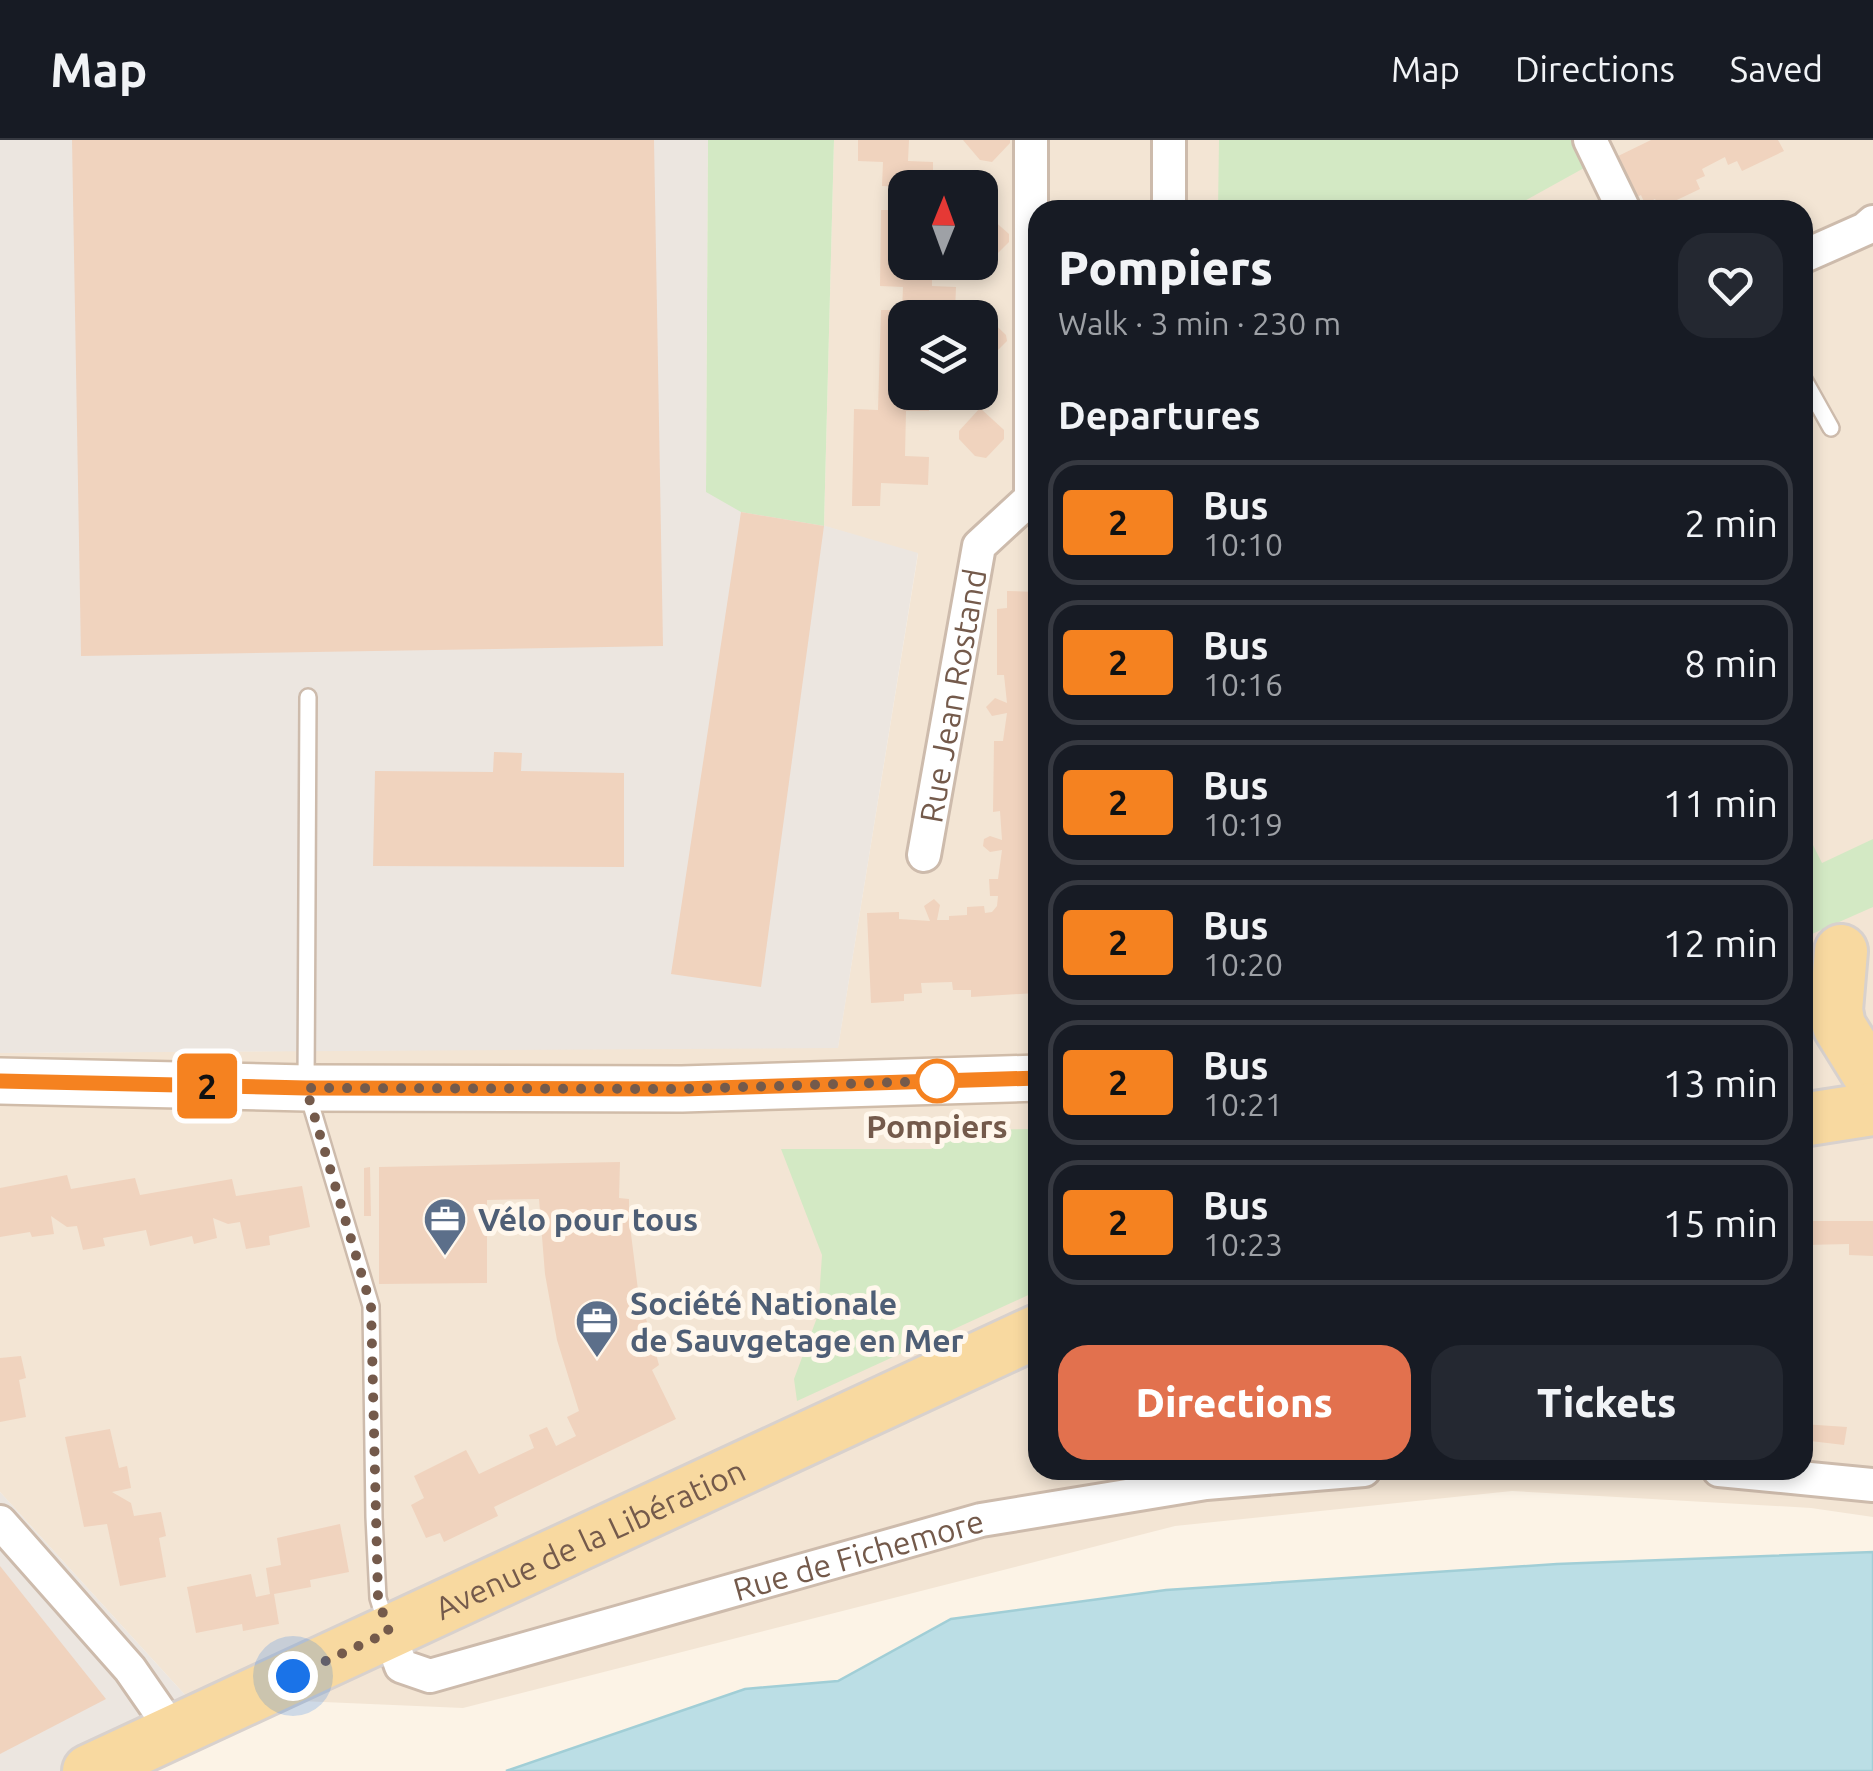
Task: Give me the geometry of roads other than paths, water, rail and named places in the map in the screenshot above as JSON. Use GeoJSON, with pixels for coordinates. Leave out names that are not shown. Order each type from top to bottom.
{"type":"FeatureCollection","features":[{"type":"Feature","properties":{"kind":"main road"},"geometry":{"type":"LineString","coordinates":[[1839,953],[1839,1026],[1873,1081]]}},
{"type":"Feature","properties":{"kind":"main road"},"geometry":{"type":"LineString","coordinates":[[0,1081],[306,1088],[682,1089],[1028,1078]]}},
{"type":"Feature","properties":{"kind":"main road"},"geometry":{"type":"LineString","coordinates":[[1813,1082],[1873,1081]]}},
{"type":"Feature","properties":{"kind":"main road"},"geometry":{"type":"LineString","coordinates":[[1813,1118],[1873,1110]]}},
{"type":"Feature","properties":{"kind":"main road","name":"Avenue de la Libération"},"geometry":{"type":"LineString","coordinates":[[89,1771],[1028,1336]]}},
{"type":"Feature","properties":{"kind":"street","name":"Rue Jean Rostand"},"geometry":{"type":"LineString","coordinates":[[1032,140],[1033,200]]}},
{"type":"Feature","properties":{"kind":"street"},"geometry":{"type":"LineString","coordinates":[[1169,140],[1169,200]]}},
{"type":"Feature","properties":{"kind":"street"},"geometry":{"type":"LineString","coordinates":[[1590,140],[1619,200]]}},
{"type":"Feature","properties":{"kind":"street"},"geometry":{"type":"LineString","coordinates":[[1813,253],[1873,222]]}},
{"type":"Feature","properties":{"kind":"street","name":"Rue Jean Rostand"},"geometry":{"type":"LineString","coordinates":[[924,855],[979,546],[1028,501]]}},
{"type":"Feature","properties":{"kind":"street"},"geometry":{"type":"LineString","coordinates":[[1813,1479],[1873,1485]]}},
{"type":"Feature","properties":{"kind":"street","name":"Rue de Fichemore"},"geometry":{"type":"LineString","coordinates":[[389,1632],[401,1666],[430,1676],[981,1520],[1242,1480]]}},
{"type":"Feature","properties":{"kind":"street"},"geometry":{"type":"LineString","coordinates":[[0,1522],[130,1669],[173,1731]]}},
{"type":"Feature","properties":{"kind":"lane"},"geometry":{"type":"LineString","coordinates":[[1813,396],[1830,428]]}},
{"type":"Feature","properties":{"kind":"lane"},"geometry":{"type":"LineString","coordinates":[[308,697],[306,1088],[371,1306],[378,1598],[389,1632]]}},
{"type":"Feature","properties":{"kind":"water"},"geometry":{"type":"Polygon","coordinates":[[[1873,1552],[1873,1771],[506,1771],[745,1689],[838,1681],[951,1619],[1166,1590],[1557,1564],[1873,1552]]]}},
{"type":"Feature","properties":{"kind":"place","name":"Pompiers"},"geometry":{"type":"Point","coordinates":[937,1081]}},
{"type":"Feature","properties":{"kind":"place","name":"Vélo pour tous"},"geometry":{"type":"Point","coordinates":[445,1257]}},
{"type":"Feature","properties":{"kind":"place","name":"Société Nationale de Sauvgetage en Mer"},"geometry":{"type":"Point","coordinates":[597,1359]}}]}
